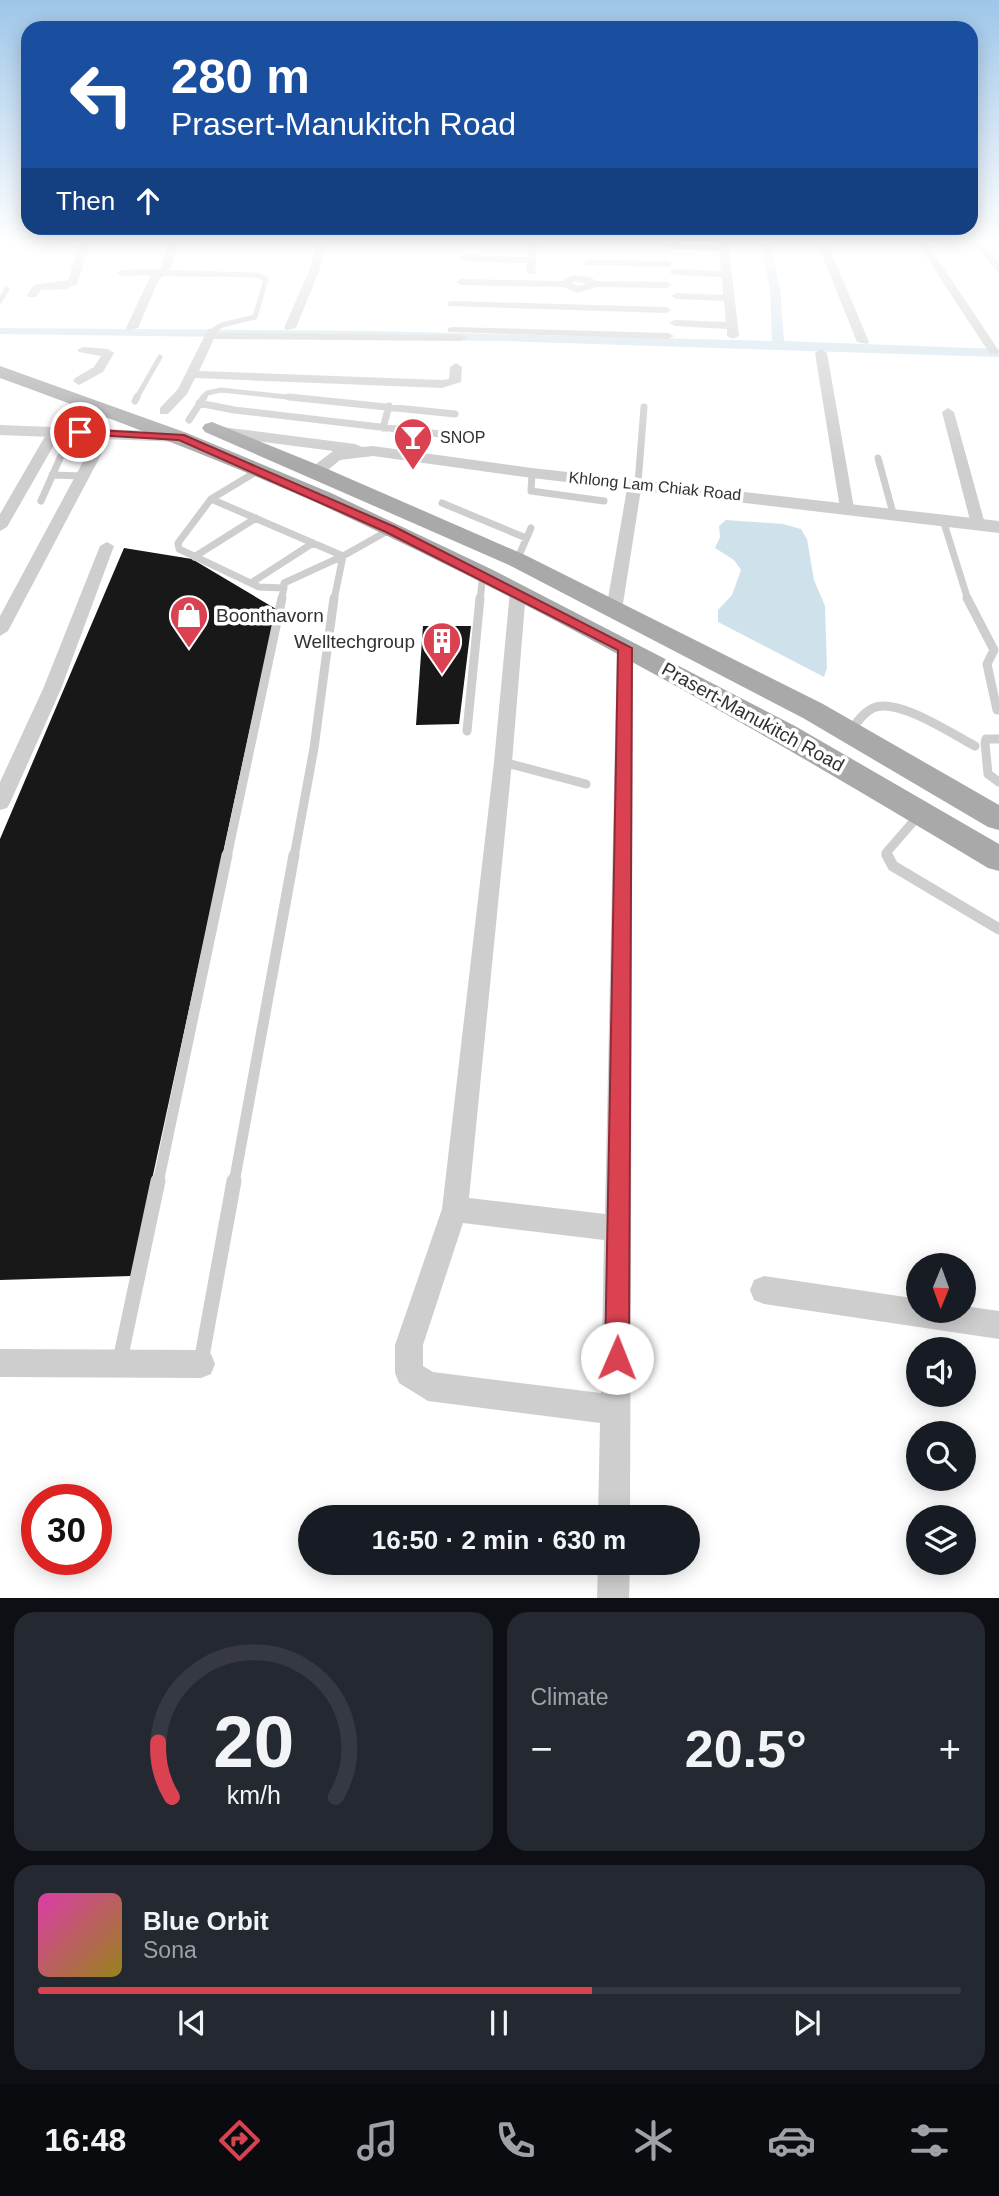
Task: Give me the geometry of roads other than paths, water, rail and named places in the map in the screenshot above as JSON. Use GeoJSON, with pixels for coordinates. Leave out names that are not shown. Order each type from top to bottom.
{"type":"FeatureCollection","features":[{"type":"Feature","properties":{"kind":"main road","name":"Prasert-Manukitch Road"},"geometry":{"type":"LineString","coordinates":[[0,354],[222,432],[517,560],[813,711],[999,819]]}},
{"type":"Feature","properties":{"kind":"main road","name":"Prasert-Manukitch Road"},"geometry":{"type":"LineString","coordinates":[[0,372],[89,404],[190,420],[259,470],[391,529],[625,648],[785,733],[922,811],[999,859]]}},
{"type":"Feature","properties":{"kind":"street"},"geometry":{"type":"LineString","coordinates":[[132,328],[138,315]]}},
{"type":"Feature","properties":{"kind":"street"},"geometry":{"type":"LineString","coordinates":[[290,328],[296,315]]}},
{"type":"Feature","properties":{"kind":"street"},"geometry":{"type":"LineString","coordinates":[[577,315],[577,333]]}},
{"type":"Feature","properties":{"kind":"street"},"geometry":{"type":"LineString","coordinates":[[675,323],[733,331],[731,315]]}},
{"type":"Feature","properties":{"kind":"street"},"geometry":{"type":"LineString","coordinates":[[852,315],[863,342]]}},
{"type":"Feature","properties":{"kind":"street"},"geometry":{"type":"LineString","coordinates":[[969,315],[994,352]]}},
{"type":"Feature","properties":{"kind":"street"},"geometry":{"type":"LineString","coordinates":[[164,411],[183,391],[211,334],[577,333],[668,336]]}},
{"type":"Feature","properties":{"kind":"street"},"geometry":{"type":"LineString","coordinates":[[79,381],[99,369],[107,353],[83,351]]}},
{"type":"Feature","properties":{"kind":"street"},"geometry":{"type":"LineString","coordinates":[[821,353],[847,508]]}},
{"type":"Feature","properties":{"kind":"street"},"geometry":{"type":"LineString","coordinates":[[190,374],[241,371],[442,384],[454,382],[456,367]]}},
{"type":"Feature","properties":{"kind":"street"},"geometry":{"type":"LineString","coordinates":[[55,431],[74,428],[90,421],[94,411],[89,404]]}},
{"type":"Feature","properties":{"kind":"street"},"geometry":{"type":"LineString","coordinates":[[948,412],[978,524]]}},
{"type":"Feature","properties":{"kind":"street"},"geometry":{"type":"LineString","coordinates":[[0,430],[106,432],[190,420]]}},
{"type":"Feature","properties":{"kind":"street"},"geometry":{"type":"LineString","coordinates":[[0,527],[55,431]]}},
{"type":"Feature","properties":{"kind":"street"},"geometry":{"type":"LineString","coordinates":[[0,631],[106,432]]}},
{"type":"Feature","properties":{"kind":"street"},"geometry":{"type":"LineString","coordinates":[[222,432],[373,451]]}},
{"type":"Feature","properties":{"kind":"street","name":"Khlong Lam Chiak Road"},"geometry":{"type":"LineString","coordinates":[[316,471],[335,456],[373,451],[999,527]]}},
{"type":"Feature","properties":{"kind":"street"},"geometry":{"type":"LineString","coordinates":[[614,610],[636,483]]}},
{"type":"Feature","properties":{"kind":"street"},"geometry":{"type":"LineString","coordinates":[[0,803],[52,689],[107,546]]}},
{"type":"Feature","properties":{"kind":"street"},"geometry":{"type":"LineString","coordinates":[[518,592],[503,762],[455,1209],[409,1345],[409,1373],[428,1386],[616,1410]]}},
{"type":"Feature","properties":{"kind":"street"},"geometry":{"type":"LineString","coordinates":[[614,1505],[625,648]]}},
{"type":"Feature","properties":{"kind":"street"},"geometry":{"type":"LineString","coordinates":[[455,1209],[619,1229]]}},
{"type":"Feature","properties":{"kind":"street"},"geometry":{"type":"LineString","coordinates":[[764,1290],[999,1325]]}},
{"type":"Feature","properties":{"kind":"street"},"geometry":{"type":"LineString","coordinates":[[0,1363],[201,1364]]}},
{"type":"Feature","properties":{"kind":"street"},"geometry":{"type":"LineString","coordinates":[[613,1598],[614,1575]]}},
{"type":"Feature","properties":{"kind":"lane"},"geometry":{"type":"LineString","coordinates":[[211,334],[223,324],[247,321],[256,315]]}},
{"type":"Feature","properties":{"kind":"lane"},"geometry":{"type":"LineString","coordinates":[[135,401],[160,357]]}},
{"type":"Feature","properties":{"kind":"lane"},"geometry":{"type":"LineString","coordinates":[[190,420],[207,393],[228,390],[455,414]]}},
{"type":"Feature","properties":{"kind":"lane"},"geometry":{"type":"LineString","coordinates":[[383,428],[389,406]]}},
{"type":"Feature","properties":{"kind":"lane"},"geometry":{"type":"LineString","coordinates":[[636,483],[644,407]]}},
{"type":"Feature","properties":{"kind":"lane"},"geometry":{"type":"LineString","coordinates":[[190,420],[234,410],[457,436]]}},
{"type":"Feature","properties":{"kind":"lane"},"geometry":{"type":"LineString","coordinates":[[41,501],[64,449]]}},
{"type":"Feature","properties":{"kind":"lane"},"geometry":{"type":"LineString","coordinates":[[878,458],[893,513]]}},
{"type":"Feature","properties":{"kind":"lane"},"geometry":{"type":"LineString","coordinates":[[259,470],[211,499],[178,542],[179,549],[259,587],[284,588]]}},
{"type":"Feature","properties":{"kind":"lane"},"geometry":{"type":"LineString","coordinates":[[532,472],[531,491],[604,500]]}},
{"type":"Feature","properties":{"kind":"lane"},"geometry":{"type":"LineString","coordinates":[[52,475],[82,476]]}},
{"type":"Feature","properties":{"kind":"lane"},"geometry":{"type":"LineString","coordinates":[[211,499],[343,556]]}},
{"type":"Feature","properties":{"kind":"lane"},"geometry":{"type":"LineString","coordinates":[[442,503],[526,538]]}},
{"type":"Feature","properties":{"kind":"lane"},"geometry":{"type":"LineString","coordinates":[[194,556],[256,518]]}},
{"type":"Feature","properties":{"kind":"lane"},"geometry":{"type":"LineString","coordinates":[[943,520],[966,597],[997,650],[987,664],[997,710]]}},
{"type":"Feature","properties":{"kind":"lane"},"geometry":{"type":"LineString","coordinates":[[517,560],[531,528]]}},
{"type":"Feature","properties":{"kind":"lane"},"geometry":{"type":"LineString","coordinates":[[119,1364],[285,583],[343,556],[391,529]]}},
{"type":"Feature","properties":{"kind":"lane"},"geometry":{"type":"LineString","coordinates":[[251,583],[313,543]]}},
{"type":"Feature","properties":{"kind":"lane"},"geometry":{"type":"LineString","coordinates":[[201,1364],[314,748],[335,592],[343,556]]}},
{"type":"Feature","properties":{"kind":"lane"},"geometry":{"type":"LineString","coordinates":[[467,731],[483,574]]}},
{"type":"Feature","properties":{"kind":"lane"},"geometry":{"type":"LineString","coordinates":[[850,732],[869,708],[881,703],[896,706],[975,746]]}},
{"type":"Feature","properties":{"kind":"lane"},"geometry":{"type":"LineString","coordinates":[[999,738],[986,739],[988,774],[999,782]]}},
{"type":"Feature","properties":{"kind":"lane"},"geometry":{"type":"LineString","coordinates":[[503,762],[586,784]]}},
{"type":"Feature","properties":{"kind":"lane"},"geometry":{"type":"LineString","coordinates":[[987,762],[999,763]]}},
{"type":"Feature","properties":{"kind":"lane"},"geometry":{"type":"LineString","coordinates":[[922,811],[886,853],[892,866],[999,929]]}},
{"type":"Feature","properties":{"kind":"waterway"},"geometry":{"type":"LineString","coordinates":[[776,315],[778,343]]}},
{"type":"Feature","properties":{"kind":"waterway"},"geometry":{"type":"LineString","coordinates":[[0,331],[500,337],[999,353]]}},
{"type":"Feature","properties":{"kind":"place","name":"SNOP"},"geometry":{"type":"Point","coordinates":[413,471]}},
{"type":"Feature","properties":{"kind":"place","name":"Boonthavorn"},"geometry":{"type":"Point","coordinates":[189,649]}},
{"type":"Feature","properties":{"kind":"place","name":"Welltechgroup"},"geometry":{"type":"Point","coordinates":[442,675]}}]}
